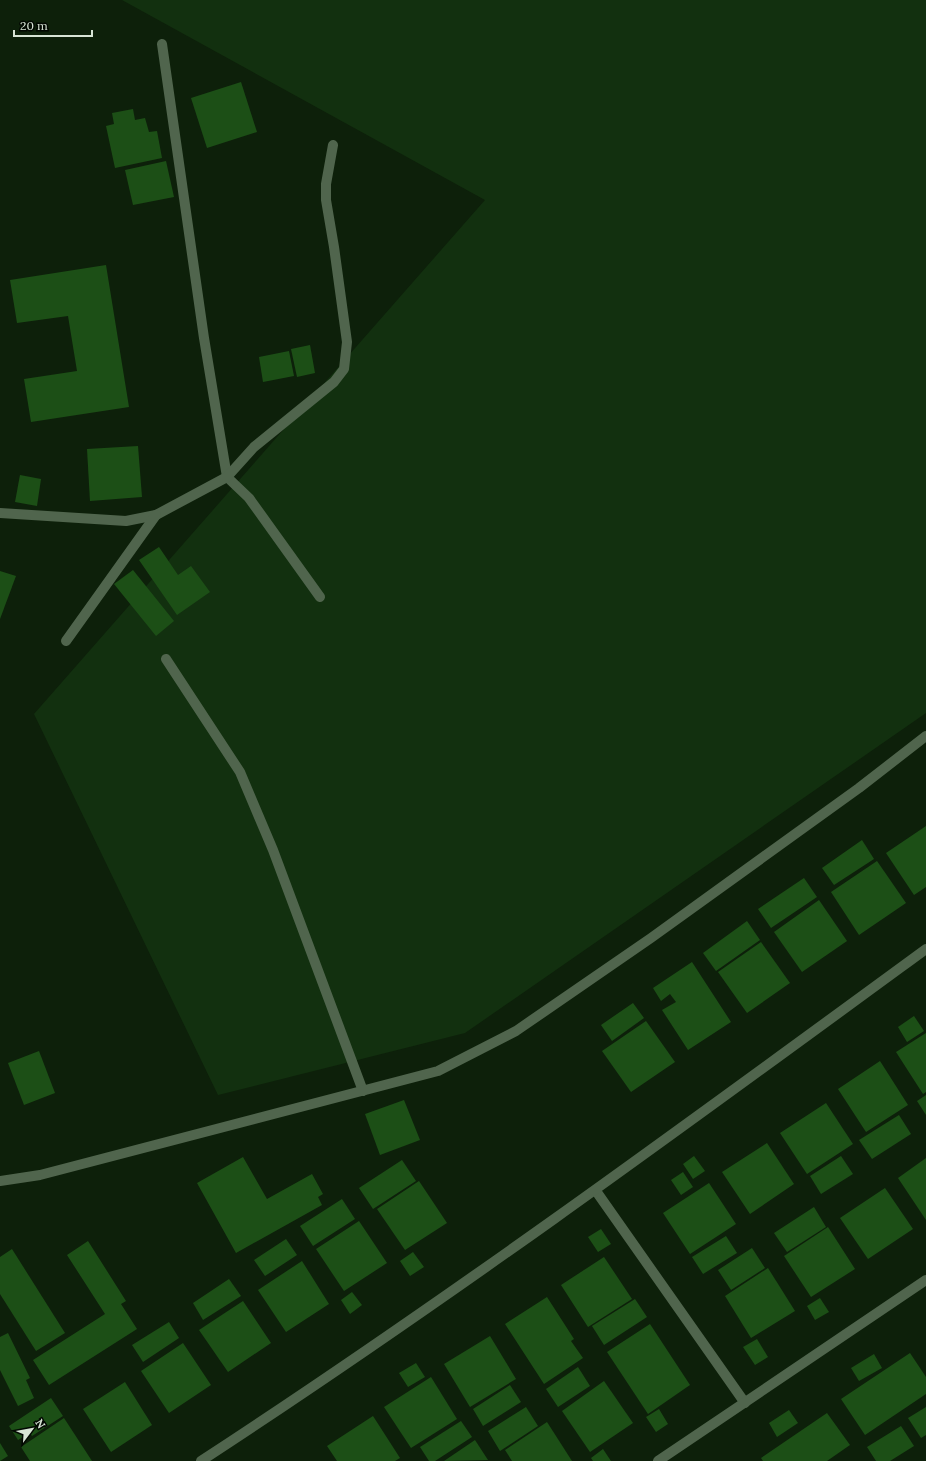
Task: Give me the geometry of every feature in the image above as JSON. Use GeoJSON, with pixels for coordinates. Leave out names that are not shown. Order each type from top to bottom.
{"type":"FeatureCollection","features":[{"type":"Feature","properties":{"kind":"street"},"geometry":{"type":"LineString","coordinates":[[162,44],[204,338],[227,477],[249,498],[320,597]]}},
{"type":"Feature","properties":{"kind":"street"},"geometry":{"type":"LineString","coordinates":[[0,513],[126,520],[156,515],[227,477],[254,447],[334,382],[344,369],[347,342],[326,200],[326,184],[333,145]]}},
{"type":"Feature","properties":{"kind":"street"},"geometry":{"type":"LineString","coordinates":[[66,642],[156,515]]}},
{"type":"Feature","properties":{"kind":"street"},"geometry":{"type":"LineString","coordinates":[[166,659],[240,772],[273,850],[363,1091]]}},
{"type":"Feature","properties":{"kind":"street"},"geometry":{"type":"LineString","coordinates":[[0,1181],[40,1175],[438,1071],[516,1031],[651,938],[846,797],[926,736]]}},
{"type":"Feature","properties":{"kind":"street"},"geometry":{"type":"LineString","coordinates":[[201,1461],[302,1395],[596,1191],[926,949]]}},
{"type":"Feature","properties":{"kind":"street"},"geometry":{"type":"LineString","coordinates":[[596,1191],[744,1403]]}},
{"type":"Feature","properties":{"kind":"street"},"geometry":{"type":"LineString","coordinates":[[658,1461],[926,1280]]}},
{"type":"Feature","properties":{"kind":"green space"},"geometry":{"type":"Polygon","coordinates":[[[122,0],[926,0],[926,713],[465,1033],[218,1095],[34,714],[485,200],[122,0]]]}},
{"type":"Feature","properties":{"kind":"building"},"geometry":{"type":"Polygon","coordinates":[[[241,82],[257,132],[207,148],[191,98],[241,82]]]}},
{"type":"Feature","properties":{"kind":"building"},"geometry":{"type":"Polygon","coordinates":[[[133,109],[135,120],[145,118],[149,132],[157,131],[162,158],[115,168],[106,126],[114,124],[112,113],[133,109]]]}},
{"type":"Feature","properties":{"kind":"building"},"geometry":{"type":"Polygon","coordinates":[[[166,161],[174,197],[133,205],[125,170],[166,161]]]}},
{"type":"Feature","properties":{"kind":"building"},"geometry":{"type":"Polygon","coordinates":[[[106,265],[129,407],[31,422],[24,379],[77,371],[68,316],[17,323],[10,280],[106,265]]]}},
{"type":"Feature","properties":{"kind":"building"},"geometry":{"type":"Polygon","coordinates":[[[310,345],[315,373],[297,377],[291,349],[310,345]]]}},
{"type":"Feature","properties":{"kind":"building"},"geometry":{"type":"Polygon","coordinates":[[[289,351],[294,376],[263,382],[259,357],[289,351]]]}},
{"type":"Feature","properties":{"kind":"building"},"geometry":{"type":"Polygon","coordinates":[[[138,446],[142,497],[90,501],[87,449],[138,446]]]}},
{"type":"Feature","properties":{"kind":"building"},"geometry":{"type":"Polygon","coordinates":[[[20,475],[41,479],[37,506],[15,502],[20,475]]]}},
{"type":"Feature","properties":{"kind":"building"},"geometry":{"type":"Polygon","coordinates":[[[159,547],[178,575],[191,566],[210,592],[177,615],[139,560],[159,547]]]}},
{"type":"Feature","properties":{"kind":"building"},"geometry":{"type":"Polygon","coordinates":[[[133,570],[174,621],[156,636],[114,584],[133,570]]]}},
{"type":"Feature","properties":{"kind":"building"},"geometry":{"type":"Polygon","coordinates":[[[0,571],[16,576],[0,619],[0,571]]]}},
{"type":"Feature","properties":{"kind":"building"},"geometry":{"type":"Polygon","coordinates":[[[926,826],[926,887],[914,895],[886,853],[926,826]]]}},
{"type":"Feature","properties":{"kind":"building"},"geometry":{"type":"Polygon","coordinates":[[[862,840],[874,859],[834,885],[822,868],[862,840]]]}},
{"type":"Feature","properties":{"kind":"building"},"geometry":{"type":"Polygon","coordinates":[[[877,861],[906,903],[859,935],[831,892],[877,861]]]}},
{"type":"Feature","properties":{"kind":"building"},"geometry":{"type":"Polygon","coordinates":[[[804,878],[817,897],[771,928],[758,909],[804,878]]]}},
{"type":"Feature","properties":{"kind":"building"},"geometry":{"type":"Polygon","coordinates":[[[819,900],[847,941],[802,972],[774,932],[819,900]]]}},
{"type":"Feature","properties":{"kind":"building"},"geometry":{"type":"Polygon","coordinates":[[[747,921],[760,940],[716,971],[703,953],[747,921]]]}},
{"type":"Feature","properties":{"kind":"building"},"geometry":{"type":"Polygon","coordinates":[[[761,942],[790,983],[747,1013],[718,972],[761,942]]]}},
{"type":"Feature","properties":{"kind":"building"},"geometry":{"type":"Polygon","coordinates":[[[692,962],[731,1022],[688,1050],[662,1010],[676,1002],[670,994],[661,1001],[653,988],[692,962]]]}},
{"type":"Feature","properties":{"kind":"building"},"geometry":{"type":"Polygon","coordinates":[[[633,1003],[644,1018],[612,1041],[601,1025],[633,1003]]]}},
{"type":"Feature","properties":{"kind":"building"},"geometry":{"type":"Polygon","coordinates":[[[914,1016],[924,1031],[907,1042],[898,1027],[914,1016]]]}},
{"type":"Feature","properties":{"kind":"building"},"geometry":{"type":"Polygon","coordinates":[[[646,1021],[675,1062],[631,1092],[602,1051],[646,1021]]]}},
{"type":"Feature","properties":{"kind":"building"},"geometry":{"type":"Polygon","coordinates":[[[926,1033],[926,1092],[923,1094],[896,1052],[926,1033]]]}},
{"type":"Feature","properties":{"kind":"building"},"geometry":{"type":"Polygon","coordinates":[[[39,1051],[55,1093],[24,1105],[8,1063],[39,1051]]]}},
{"type":"Feature","properties":{"kind":"building"},"geometry":{"type":"Polygon","coordinates":[[[880,1061],[908,1105],[866,1132],[838,1089],[880,1061]]]}},
{"type":"Feature","properties":{"kind":"building"},"geometry":{"type":"Polygon","coordinates":[[[926,1095],[926,1115],[917,1101],[926,1095]]]}},
{"type":"Feature","properties":{"kind":"building"},"geometry":{"type":"Polygon","coordinates":[[[404,1100],[420,1140],[380,1155],[365,1114],[404,1100]]]}},
{"type":"Feature","properties":{"kind":"building"},"geometry":{"type":"Polygon","coordinates":[[[826,1103],[853,1144],[807,1174],[780,1133],[826,1103]]]}},
{"type":"Feature","properties":{"kind":"building"},"geometry":{"type":"Polygon","coordinates":[[[899,1115],[911,1134],[872,1159],[859,1140],[899,1115]]]}},
{"type":"Feature","properties":{"kind":"building"},"geometry":{"type":"Polygon","coordinates":[[[767,1143],[794,1184],[750,1214],[722,1172],[767,1143]]]}},
{"type":"Feature","properties":{"kind":"building"},"geometry":{"type":"Polygon","coordinates":[[[694,1156],[705,1171],[693,1179],[683,1164],[694,1156]]]}},
{"type":"Feature","properties":{"kind":"building"},"geometry":{"type":"Polygon","coordinates":[[[841,1156],[853,1174],[821,1194],[810,1176],[841,1156]]]}},
{"type":"Feature","properties":{"kind":"building"},"geometry":{"type":"Polygon","coordinates":[[[243,1157],[267,1199],[312,1174],[323,1194],[318,1197],[322,1205],[236,1253],[197,1183],[243,1157]]]}},
{"type":"Feature","properties":{"kind":"building"},"geometry":{"type":"Polygon","coordinates":[[[926,1158],[926,1220],[898,1178],[926,1158]]]}},
{"type":"Feature","properties":{"kind":"building"},"geometry":{"type":"Polygon","coordinates":[[[402,1160],[416,1181],[373,1209],[359,1188],[402,1160]]]}},
{"type":"Feature","properties":{"kind":"building"},"geometry":{"type":"Polygon","coordinates":[[[683,1172],[693,1187],[681,1195],[671,1180],[683,1172]]]}},
{"type":"Feature","properties":{"kind":"building"},"geometry":{"type":"Polygon","coordinates":[[[419,1181],[447,1223],[405,1250],[377,1209],[419,1181]]]}},
{"type":"Feature","properties":{"kind":"building"},"geometry":{"type":"Polygon","coordinates":[[[709,1183],[736,1224],[690,1254],[663,1213],[709,1183]]]}},
{"type":"Feature","properties":{"kind":"building"},"geometry":{"type":"Polygon","coordinates":[[[885,1188],[913,1229],[868,1259],[840,1218],[885,1188]]]}},
{"type":"Feature","properties":{"kind":"building"},"geometry":{"type":"Polygon","coordinates":[[[342,1199],[355,1219],[313,1246],[300,1226],[342,1199]]]}},
{"type":"Feature","properties":{"kind":"building"},"geometry":{"type":"Polygon","coordinates":[[[814,1207],[826,1227],[787,1252],[774,1233],[814,1207]]]}},
{"type":"Feature","properties":{"kind":"building"},"geometry":{"type":"Polygon","coordinates":[[[359,1221],[387,1263],[344,1291],[316,1249],[359,1221]]]}},
{"type":"Feature","properties":{"kind":"building"},"geometry":{"type":"Polygon","coordinates":[[[828,1227],[855,1269],[811,1297],[784,1256],[828,1227]]]}},
{"type":"Feature","properties":{"kind":"building"},"geometry":{"type":"Polygon","coordinates":[[[601,1229],[611,1244],[598,1252],[588,1237],[601,1229]]]}},
{"type":"Feature","properties":{"kind":"building"},"geometry":{"type":"Polygon","coordinates":[[[726,1236],[737,1253],[703,1274],[692,1257],[726,1236]]]}},
{"type":"Feature","properties":{"kind":"building"},"geometry":{"type":"Polygon","coordinates":[[[286,1239],[297,1255],[265,1276],[254,1260],[286,1239]]]}},
{"type":"Feature","properties":{"kind":"building"},"geometry":{"type":"Polygon","coordinates":[[[88,1241],[126,1301],[121,1304],[137,1329],[49,1385],[33,1360],[105,1314],[67,1255],[88,1241]]]}},
{"type":"Feature","properties":{"kind":"building"},"geometry":{"type":"Polygon","coordinates":[[[752,1248],[765,1268],[731,1290],[718,1270],[752,1248]]]}},
{"type":"Feature","properties":{"kind":"building"},"geometry":{"type":"Polygon","coordinates":[[[12,1249],[65,1333],[36,1351],[0,1294],[0,1257],[12,1249]]]}},
{"type":"Feature","properties":{"kind":"building"},"geometry":{"type":"Polygon","coordinates":[[[413,1252],[424,1267],[410,1276],[400,1261],[413,1252]]]}},
{"type":"Feature","properties":{"kind":"building"},"geometry":{"type":"Polygon","coordinates":[[[604,1257],[632,1299],[588,1327],[561,1285],[604,1257]]]}},
{"type":"Feature","properties":{"kind":"building"},"geometry":{"type":"Polygon","coordinates":[[[302,1261],[329,1304],[286,1332],[258,1290],[302,1261]]]}},
{"type":"Feature","properties":{"kind":"building"},"geometry":{"type":"Polygon","coordinates":[[[768,1268],[795,1311],[751,1338],[725,1296],[768,1268]]]}},
{"type":"Feature","properties":{"kind":"building"},"geometry":{"type":"Polygon","coordinates":[[[229,1279],[241,1296],[203,1320],[193,1303],[229,1279]]]}},
{"type":"Feature","properties":{"kind":"building"},"geometry":{"type":"Polygon","coordinates":[[[352,1292],[362,1305],[350,1314],[341,1300],[352,1292]]]}},
{"type":"Feature","properties":{"kind":"building"},"geometry":{"type":"Polygon","coordinates":[[[547,1297],[574,1339],[571,1341],[583,1358],[544,1384],[505,1324],[547,1297]]]}},
{"type":"Feature","properties":{"kind":"building"},"geometry":{"type":"Polygon","coordinates":[[[820,1298],[829,1312],[815,1320],[807,1306],[820,1298]]]}},
{"type":"Feature","properties":{"kind":"building"},"geometry":{"type":"Polygon","coordinates":[[[635,1299],[647,1317],[604,1345],[592,1326],[635,1299]]]}},
{"type":"Feature","properties":{"kind":"building"},"geometry":{"type":"Polygon","coordinates":[[[243,1301],[271,1343],[228,1372],[199,1330],[243,1301]]]}},
{"type":"Feature","properties":{"kind":"building"},"geometry":{"type":"Polygon","coordinates":[[[169,1322],[179,1338],[143,1362],[132,1345],[169,1322]]]}},
{"type":"Feature","properties":{"kind":"building"},"geometry":{"type":"Polygon","coordinates":[[[650,1324],[690,1385],[648,1414],[607,1352],[650,1324]]]}},
{"type":"Feature","properties":{"kind":"building"},"geometry":{"type":"Polygon","coordinates":[[[8,1333],[30,1378],[26,1380],[34,1398],[18,1406],[0,1370],[0,1337],[8,1333]]]}},
{"type":"Feature","properties":{"kind":"building"},"geometry":{"type":"Polygon","coordinates":[[[490,1336],[516,1379],[470,1407],[444,1364],[490,1336]]]}},
{"type":"Feature","properties":{"kind":"building"},"geometry":{"type":"Polygon","coordinates":[[[757,1339],[768,1357],[755,1365],[743,1347],[757,1339]]]}},
{"type":"Feature","properties":{"kind":"building"},"geometry":{"type":"Polygon","coordinates":[[[183,1343],[211,1385],[169,1413],[141,1371],[183,1343]]]}},
{"type":"Feature","properties":{"kind":"building"},"geometry":{"type":"Polygon","coordinates":[[[910,1353],[926,1377],[926,1394],[865,1435],[841,1399],[910,1353]]]}},
{"type":"Feature","properties":{"kind":"building"},"geometry":{"type":"Polygon","coordinates":[[[874,1354],[882,1368],[859,1381],[851,1368],[874,1354]]]}},
{"type":"Feature","properties":{"kind":"building"},"geometry":{"type":"Polygon","coordinates":[[[416,1363],[425,1377],[408,1387],[399,1373],[416,1363]]]}},
{"type":"Feature","properties":{"kind":"building"},"geometry":{"type":"Polygon","coordinates":[[[578,1367],[590,1386],[558,1407],[546,1389],[578,1367]]]}},
{"type":"Feature","properties":{"kind":"building"},"geometry":{"type":"Polygon","coordinates":[[[431,1377],[457,1419],[411,1448],[384,1407],[431,1377]]]}},
{"type":"Feature","properties":{"kind":"building"},"geometry":{"type":"Polygon","coordinates":[[[604,1381],[633,1423],[590,1452],[562,1411],[604,1381]]]}},
{"type":"Feature","properties":{"kind":"building"},"geometry":{"type":"Polygon","coordinates":[[[125,1382],[152,1425],[111,1452],[83,1409],[125,1382]]]}},
{"type":"Feature","properties":{"kind":"building"},"geometry":{"type":"Polygon","coordinates":[[[510,1385],[521,1402],[483,1426],[473,1409],[510,1385]]]}},
{"type":"Feature","properties":{"kind":"building"},"geometry":{"type":"Polygon","coordinates":[[[51,1398],[63,1416],[32,1436],[30,1433],[18,1440],[9,1426],[51,1398]]]}},
{"type":"Feature","properties":{"kind":"building"},"geometry":{"type":"Polygon","coordinates":[[[526,1407],[538,1426],[500,1451],[488,1431],[526,1407]]]}},
{"type":"Feature","properties":{"kind":"building"},"geometry":{"type":"Polygon","coordinates":[[[926,1407],[926,1435],[921,1438],[908,1418],[926,1407]]]}},
{"type":"Feature","properties":{"kind":"building"},"geometry":{"type":"Polygon","coordinates":[[[659,1409],[668,1424],[656,1432],[646,1417],[659,1409]]]}},
{"type":"Feature","properties":{"kind":"building"},"geometry":{"type":"Polygon","coordinates":[[[789,1410],[798,1423],[777,1437],[769,1423],[789,1410]]]}},
{"type":"Feature","properties":{"kind":"building"},"geometry":{"type":"Polygon","coordinates":[[[827,1413],[850,1445],[827,1461],[763,1461],[761,1458],[827,1413]]]}},
{"type":"Feature","properties":{"kind":"building"},"geometry":{"type":"Polygon","coordinates":[[[373,1416],[400,1458],[395,1461],[337,1461],[327,1446],[373,1416]]]}},
{"type":"Feature","properties":{"kind":"building"},"geometry":{"type":"Polygon","coordinates":[[[64,1418],[92,1461],[30,1461],[21,1447],[64,1418]]]}},
{"type":"Feature","properties":{"kind":"building"},"geometry":{"type":"Polygon","coordinates":[[[461,1421],[472,1437],[435,1461],[429,1461],[420,1447],[461,1421]]]}},
{"type":"Feature","properties":{"kind":"building"},"geometry":{"type":"Polygon","coordinates":[[[547,1422],[572,1461],[512,1461],[505,1450],[547,1422]]]}},
{"type":"Feature","properties":{"kind":"building"},"geometry":{"type":"Polygon","coordinates":[[[901,1426],[914,1446],[890,1461],[876,1461],[867,1447],[901,1426]]]}},
{"type":"Feature","properties":{"kind":"building"},"geometry":{"type":"Polygon","coordinates":[[[475,1440],[488,1460],[444,1461],[475,1440]]]}},
{"type":"Feature","properties":{"kind":"building"},"geometry":{"type":"Polygon","coordinates":[[[0,1443],[8,1456],[0,1461],[0,1443]]]}},
{"type":"Feature","properties":{"kind":"building"},"geometry":{"type":"Polygon","coordinates":[[[603,1449],[611,1461],[593,1461],[591,1458],[603,1449]]]}}]}
